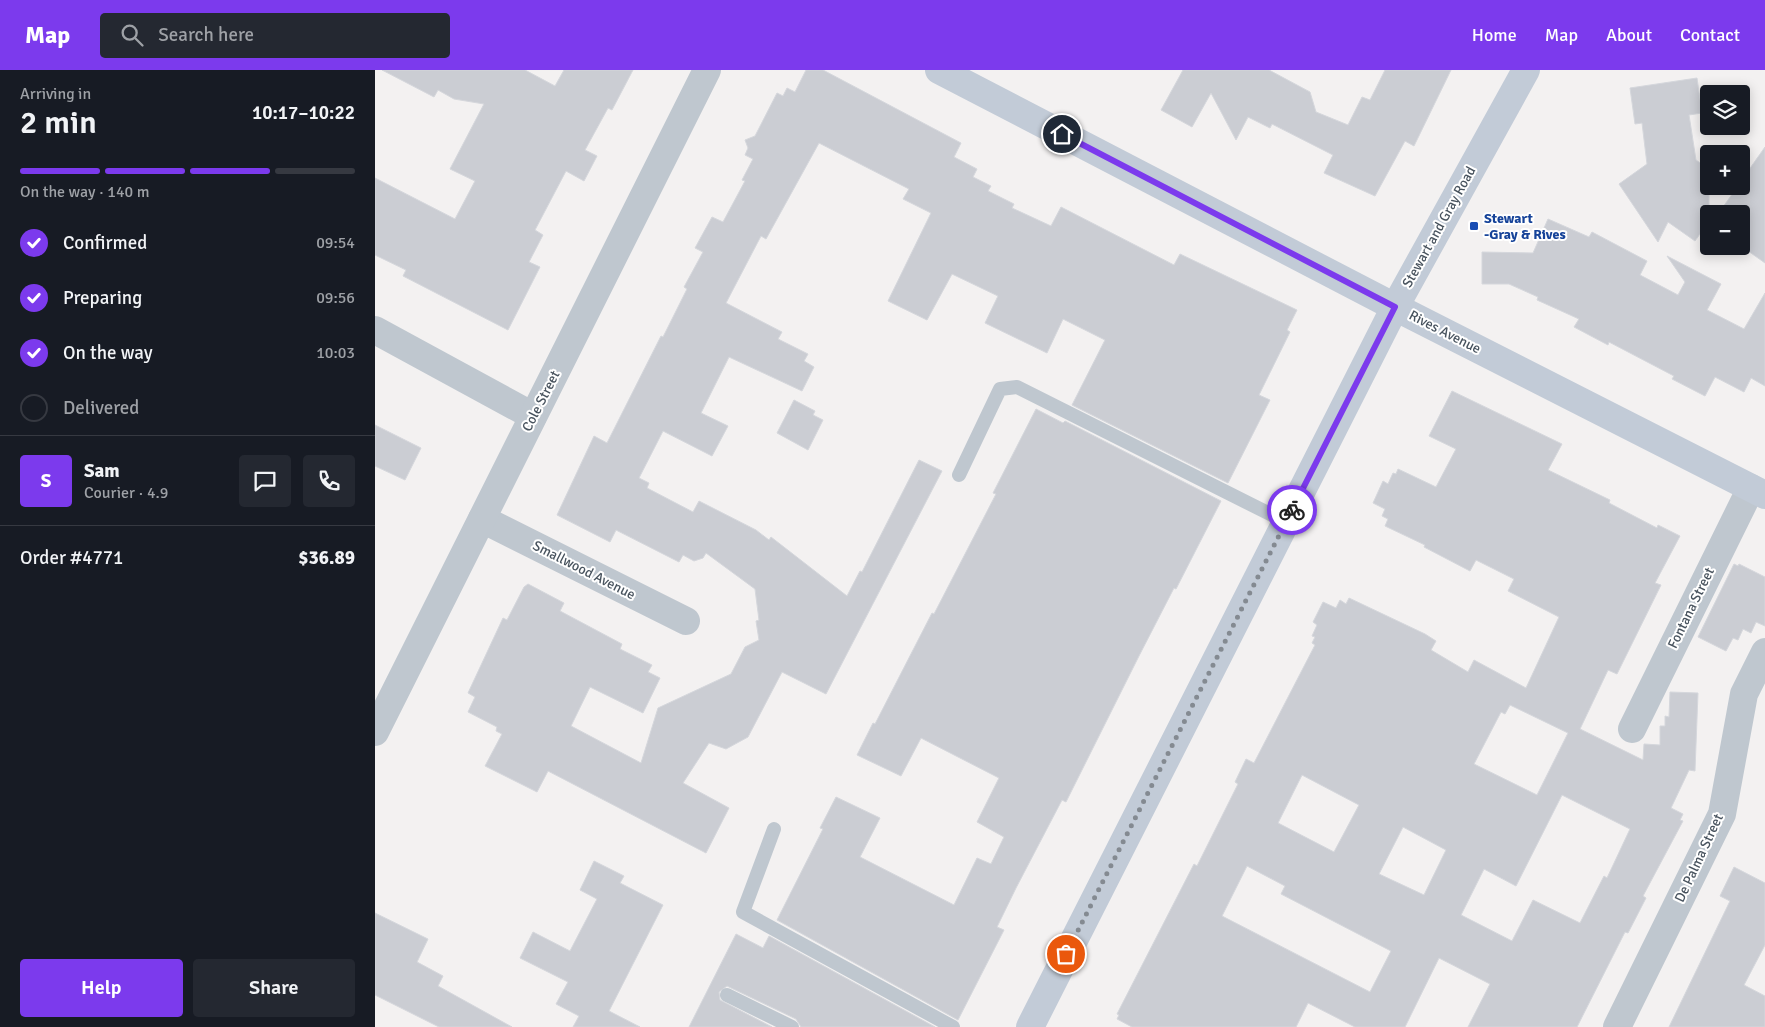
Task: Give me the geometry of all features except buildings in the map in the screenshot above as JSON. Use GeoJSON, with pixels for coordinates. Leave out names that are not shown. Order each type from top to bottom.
{"type":"FeatureCollection","features":[{"type":"Feature","properties":{"kind":"main road","name":"Rives Avenue"},"geometry":{"type":"LineString","coordinates":[[939,70],[1395,307],[1758,491]]}},
{"type":"Feature","properties":{"kind":"main road","name":"Stewart and Gray Road"},"geometry":{"type":"LineString","coordinates":[[1030,1027],[1395,307],[1525,70]]}},
{"type":"Feature","properties":{"kind":"street","name":"Cole Street"},"geometry":{"type":"LineString","coordinates":[[375,732],[707,70]]}},
{"type":"Feature","properties":{"kind":"street"},"geometry":{"type":"LineString","coordinates":[[375,330],[533,416]]}},
{"type":"Feature","properties":{"kind":"street","name":"Fontana Street"},"geometry":{"type":"LineString","coordinates":[[1632,729],[1758,491]]}},
{"type":"Feature","properties":{"kind":"street","name":"Smallwood Avenue"},"geometry":{"type":"LineString","coordinates":[[482,519],[685,621]]}},
{"type":"Feature","properties":{"kind":"street","name":"De Palma Street"},"geometry":{"type":"LineString","coordinates":[[1617,1027],[1722,814],[1744,694],[1765,652]]}},
{"type":"Feature","properties":{"kind":"lane"},"geometry":{"type":"LineString","coordinates":[[959,475],[1000,390],[1017,387],[1286,522]]}},
{"type":"Feature","properties":{"kind":"lane"},"geometry":{"type":"LineString","coordinates":[[774,829],[743,912],[953,1027]]}},
{"type":"Feature","properties":{"kind":"lane"},"geometry":{"type":"LineString","coordinates":[[727,995],[792,1027]]}},
{"type":"Feature","properties":{"kind":"way so far"},"geometry":{"type":"LineString","coordinates":[[1066,954],[1292,510]]}},
{"type":"Feature","properties":{"kind":"place","name":"Stewart -Gray & Rives"},"geometry":{"type":"Point","coordinates":[1474,226]}},
{"type":"Feature","properties":{"kind":"route"},"geometry":{"type":"LineString","coordinates":[[1062,134],[1395,307],[1292,510]]}}]}
